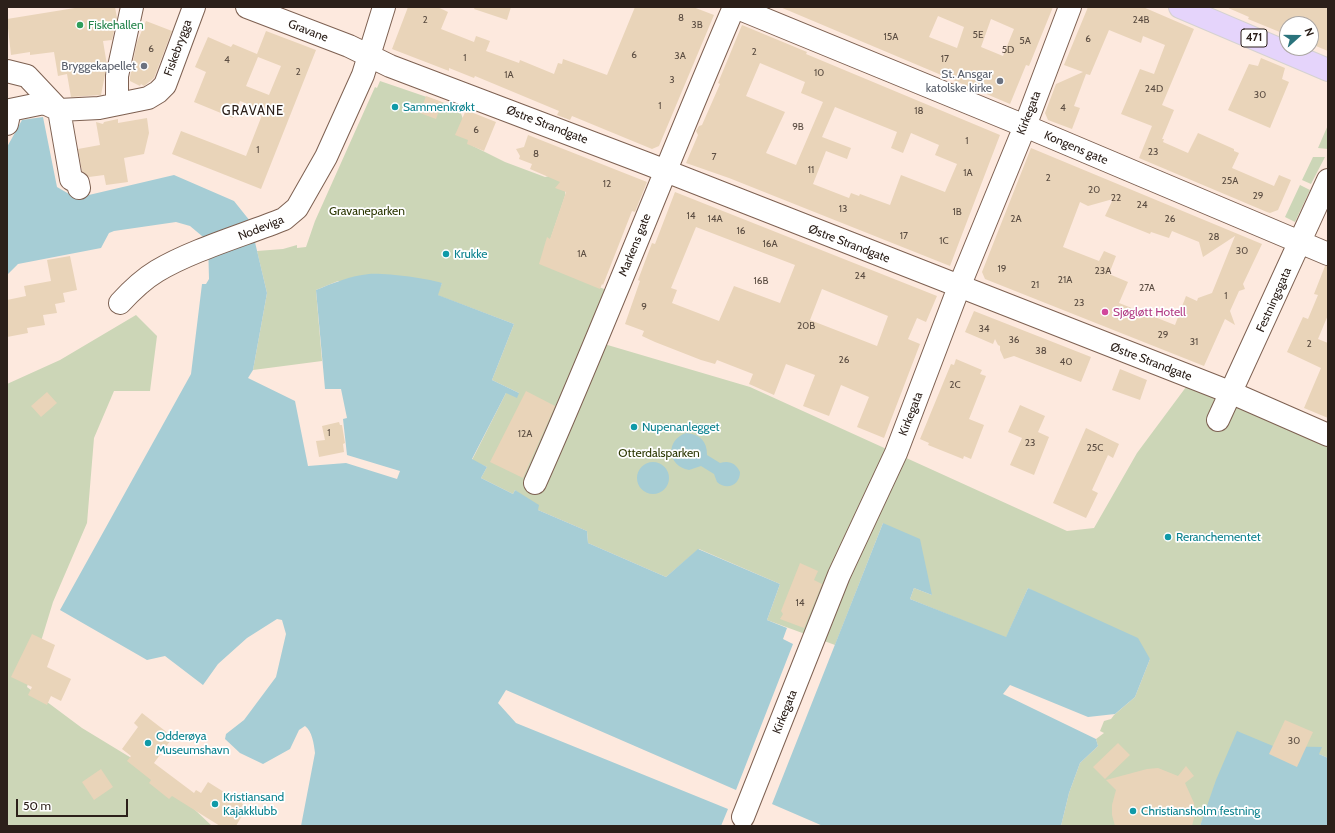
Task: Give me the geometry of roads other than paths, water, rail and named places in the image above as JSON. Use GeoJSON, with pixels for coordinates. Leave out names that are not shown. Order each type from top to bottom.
{"type":"FeatureCollection","features":[{"type":"Feature","properties":{"kind":"main road","name":"471"},"geometry":{"type":"LineString","coordinates":[[1180,7],[1328,70]]}},
{"type":"Feature","properties":{"kind":"street"},"geometry":{"type":"LineString","coordinates":[[117,104],[117,76],[132,7]]}},
{"type":"Feature","properties":{"kind":"street","name":"Fiskebrygga"},"geometry":{"type":"LineString","coordinates":[[7,124],[10,110],[44,103],[59,110],[99,108],[148,98],[158,92],[165,85],[194,7]]}},
{"type":"Feature","properties":{"kind":"street","name":"Gravane"},"geometry":{"type":"LineString","coordinates":[[247,7],[349,46],[369,56]]}},
{"type":"Feature","properties":{"kind":"street","name":"Nodeviga"},"geometry":{"type":"LineString","coordinates":[[120,303],[138,284],[157,271],[184,258],[284,220],[297,208],[326,157],[363,75],[384,7]]}},
{"type":"Feature","properties":{"kind":"street","name":"Kongens gate"},"geometry":{"type":"LineString","coordinates":[[735,7],[1025,126],[1328,254]]}},
{"type":"Feature","properties":{"kind":"street","name":"Markens gate"},"geometry":{"type":"LineString","coordinates":[[535,483],[735,7]]}},
{"type":"Feature","properties":{"kind":"street","name":"Kirkegata"},"geometry":{"type":"LineString","coordinates":[[743,817],[840,575],[896,453],[959,287],[1025,126],[1070,7]]}},
{"type":"Feature","properties":{"kind":"street","name":"Østre Strandgate"},"geometry":{"type":"LineString","coordinates":[[369,56],[1232,393],[1328,435]]}},
{"type":"Feature","properties":{"kind":"street"},"geometry":{"type":"LineString","coordinates":[[8,66],[27,76],[59,110],[71,178],[78,183],[79,188]]}},
{"type":"Feature","properties":{"kind":"street","name":"Festningsgata"},"geometry":{"type":"LineString","coordinates":[[1218,420],[1232,393],[1328,180]]}},
{"type":"Feature","properties":{"kind":"water"},"geometry":{"type":"Polygon","coordinates":[[[43,117],[57,187],[76,198],[174,175],[234,201],[250,221],[267,293],[253,370],[248,378],[295,401],[308,466],[346,463],[397,479],[400,471],[347,455],[343,419],[347,418],[341,389],[325,389],[316,290],[348,278],[369,274],[406,276],[442,283],[438,295],[514,324],[492,380],[519,393],[517,398],[506,393],[472,459],[487,467],[481,478],[513,494],[515,490],[539,505],[538,510],[587,531],[588,543],[666,577],[698,549],[780,584],[767,620],[787,628],[783,639],[793,644],[736,790],[506,690],[498,703],[516,723],[728,809],[721,826],[301,826],[315,753],[312,738],[307,728],[305,726],[299,730],[290,749],[263,764],[240,753],[225,739],[226,734],[244,720],[276,677],[286,634],[282,620],[277,619],[247,638],[218,664],[203,685],[165,656],[147,660],[60,610],[191,374],[202,284],[206,284],[209,279],[208,241],[190,226],[176,222],[114,231],[109,233],[101,248],[18,264],[7,275],[7,147],[22,120],[43,117]]]}},
{"type":"Feature","properties":{"kind":"water"},"geometry":{"type":"Polygon","coordinates":[[[686,433],[695,435],[702,439],[706,446],[707,455],[720,463],[729,462],[734,464],[740,472],[738,480],[729,486],[721,485],[717,482],[714,474],[701,466],[689,470],[676,464],[671,453],[672,447],[679,436],[686,433]]]}},
{"type":"Feature","properties":{"kind":"water"},"geometry":{"type":"Polygon","coordinates":[[[650,462],[656,462],[666,469],[669,478],[668,484],[662,491],[656,494],[650,494],[640,487],[637,481],[637,475],[644,465],[650,462]]]}},
{"type":"Feature","properties":{"kind":"water"},"geometry":{"type":"Polygon","coordinates":[[[883,523],[920,539],[932,595],[914,588],[910,599],[1006,637],[1028,588],[1138,638],[1150,659],[1135,697],[1115,714],[1088,717],[1010,685],[1003,694],[1096,739],[1098,746],[1080,763],[1069,793],[1061,826],[823,826],[772,804],[883,523]]]}},
{"type":"Feature","properties":{"kind":"water"},"geometry":{"type":"Polygon","coordinates":[[[1237,731],[1273,746],[1322,747],[1319,754],[1328,758],[1328,826],[1200,826],[1216,780],[1237,731]]]}},
{"type":"Feature","properties":{"kind":"place","name":"Fiskehallen"},"geometry":{"type":"Point","coordinates":[80,25]}},
{"type":"Feature","properties":{"kind":"place","name":"Bryggekapellet"},"geometry":{"type":"Point","coordinates":[144,66]}},
{"type":"Feature","properties":{"kind":"place","name":"St. Ansgar katolske kirke"},"geometry":{"type":"Point","coordinates":[1000,81]}},
{"type":"Feature","properties":{"kind":"place","name":"Sammenkrøkt"},"geometry":{"type":"Point","coordinates":[395,107]}},
{"type":"Feature","properties":{"kind":"place","name":"Krukke"},"geometry":{"type":"Point","coordinates":[446,254]}},
{"type":"Feature","properties":{"kind":"place","name":"Sjøgløtt Hotell"},"geometry":{"type":"Point","coordinates":[1105,312]}},
{"type":"Feature","properties":{"kind":"place","name":"Nupenanlegget"},"geometry":{"type":"Point","coordinates":[634,427]}},
{"type":"Feature","properties":{"kind":"place","name":"Reranchementet"},"geometry":{"type":"Point","coordinates":[1168,537]}},
{"type":"Feature","properties":{"kind":"place","name":"Odderøya Museumshavn"},"geometry":{"type":"Point","coordinates":[148,743]}},
{"type":"Feature","properties":{"kind":"place","name":"Kristiansand Kajakklubb"},"geometry":{"type":"Point","coordinates":[215,804]}},
{"type":"Feature","properties":{"kind":"place","name":"Christiansholm festning"},"geometry":{"type":"Point","coordinates":[1133,811]}},
{"type":"Feature","properties":{"kind":"district","name":"GRAVANE"},"geometry":{"type":"Point","coordinates":[253,111]}},
{"type":"Feature","properties":{"kind":"park label","name":"Gravaneparken"},"geometry":{"type":"Point","coordinates":[367,211]}},
{"type":"Feature","properties":{"kind":"park label","name":"Otterdalsparken"},"geometry":{"type":"Point","coordinates":[659,453]}}]}
